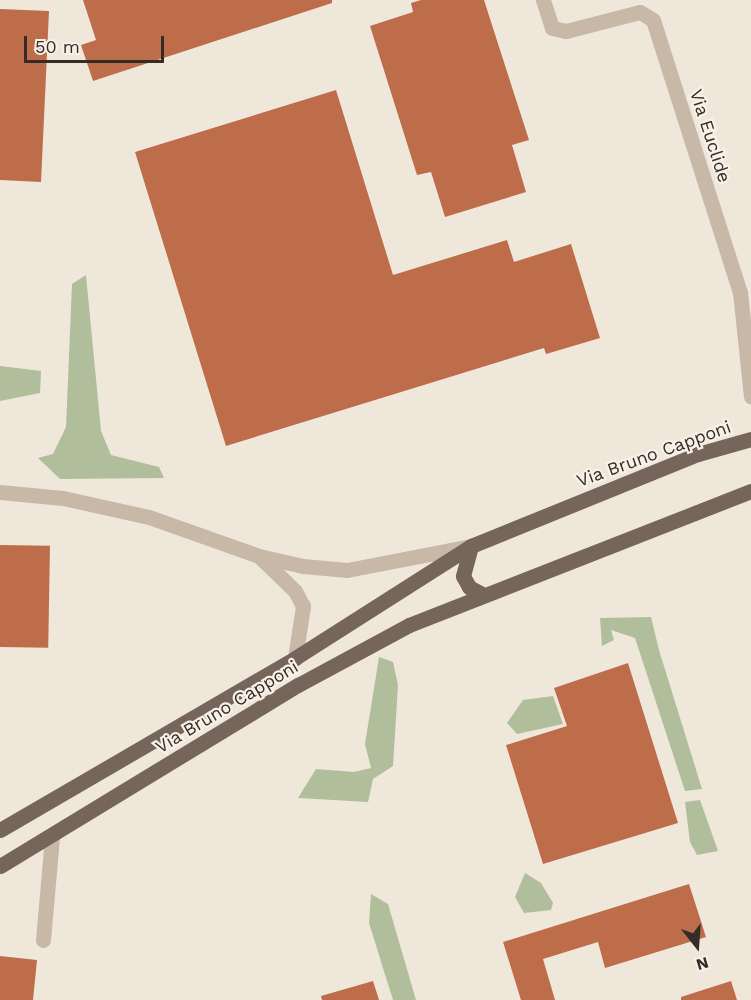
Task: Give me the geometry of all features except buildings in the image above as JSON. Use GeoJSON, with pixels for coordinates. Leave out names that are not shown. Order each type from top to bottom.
{"type":"FeatureCollection","features":[{"type":"Feature","properties":{"kind":"main road","name":"Via Bruno Capponi"},"geometry":{"type":"LineString","coordinates":[[0,830],[295,658],[471,546],[698,454],[751,439]]}},
{"type":"Feature","properties":{"kind":"main road","name":"Via Bruno Capponi"},"geometry":{"type":"LineString","coordinates":[[0,866],[52,837],[298,686],[409,625],[482,594],[751,491]]}},
{"type":"Feature","properties":{"kind":"main road"},"geometry":{"type":"LineString","coordinates":[[471,546],[463,576],[469,588],[482,594]]}},
{"type":"Feature","properties":{"kind":"street","name":"Via Euclide"},"geometry":{"type":"LineString","coordinates":[[543,0],[552,28],[566,31],[640,12],[653,20],[740,292],[751,396]]}},
{"type":"Feature","properties":{"kind":"street"},"geometry":{"type":"LineString","coordinates":[[0,492],[63,498],[149,517],[259,556],[303,566],[347,570],[471,546]]}},
{"type":"Feature","properties":{"kind":"street"},"geometry":{"type":"LineString","coordinates":[[259,556],[295,591],[303,606],[295,658]]}},
{"type":"Feature","properties":{"kind":"street"},"geometry":{"type":"LineString","coordinates":[[43,940],[52,837]]}},
{"type":"Feature","properties":{"kind":"green space"},"geometry":{"type":"Polygon","coordinates":[[[86,275],[101,431],[111,455],[159,467],[164,478],[60,479],[38,458],[53,454],[66,427],[72,284],[86,275]]]}},
{"type":"Feature","properties":{"kind":"green space"},"geometry":{"type":"Polygon","coordinates":[[[0,366],[41,371],[40,393],[0,401],[0,366]]]}},
{"type":"Feature","properties":{"kind":"green space"},"geometry":{"type":"Polygon","coordinates":[[[651,617],[702,789],[685,791],[635,638],[611,630],[614,640],[602,646],[600,618],[651,617]]]}},
{"type":"Feature","properties":{"kind":"green space"},"geometry":{"type":"Polygon","coordinates":[[[379,657],[393,662],[398,685],[393,766],[373,779],[368,802],[298,798],[316,769],[354,772],[371,768],[365,744],[379,657]]]}},
{"type":"Feature","properties":{"kind":"green space"},"geometry":{"type":"Polygon","coordinates":[[[553,696],[563,724],[517,734],[507,723],[523,700],[553,696]]]}},
{"type":"Feature","properties":{"kind":"green space"},"geometry":{"type":"Polygon","coordinates":[[[700,800],[718,851],[697,855],[690,842],[685,802],[700,800]]]}},
{"type":"Feature","properties":{"kind":"green space"},"geometry":{"type":"Polygon","coordinates":[[[525,873],[541,883],[553,903],[551,910],[524,913],[515,897],[525,873]]]}},
{"type":"Feature","properties":{"kind":"green space"},"geometry":{"type":"Polygon","coordinates":[[[371,894],[388,904],[416,1000],[393,1000],[369,923],[371,894]]]}}]}
